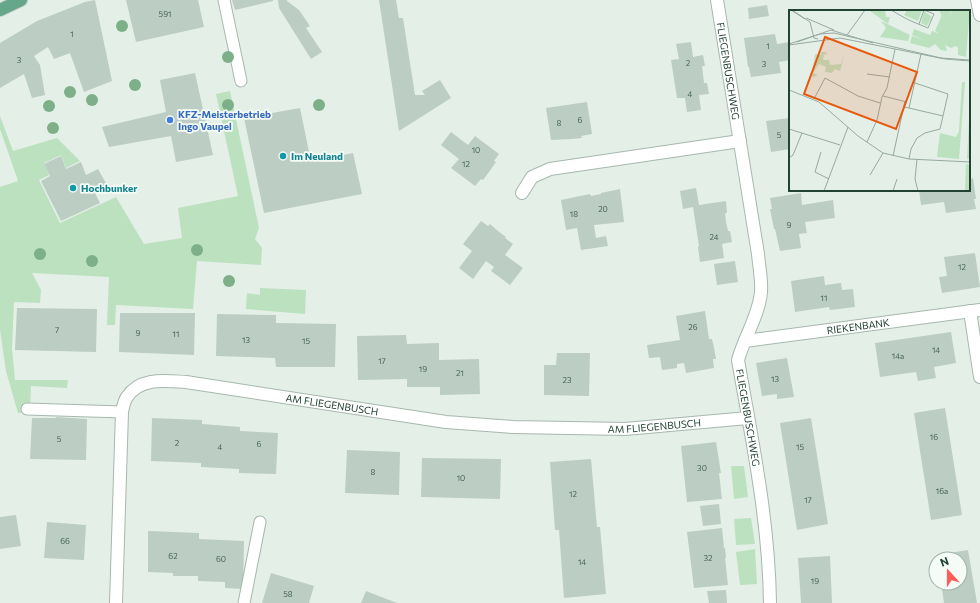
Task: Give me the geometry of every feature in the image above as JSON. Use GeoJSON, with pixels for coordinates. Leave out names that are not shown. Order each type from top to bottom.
{"type":"FeatureCollection","features":[{"type":"Feature","properties":{"kind":"main road"},"geometry":{"type":"LineString","coordinates":[[0,10],[21,0]]}},
{"type":"Feature","properties":{"kind":"street","name":"FLIEGENBUSCHWEG"},"geometry":{"type":"LineString","coordinates":[[718,0],[758,254],[761,292],[738,360],[764,517],[770,585],[770,603]]}},
{"type":"Feature","properties":{"kind":"street"},"geometry":{"type":"LineString","coordinates":[[977,0],[980,15]]}},
{"type":"Feature","properties":{"kind":"street"},"geometry":{"type":"LineString","coordinates":[[522,193],[532,177],[550,169],[740,141]]}},
{"type":"Feature","properties":{"kind":"street","name":"RIEKENBANK"},"geometry":{"type":"LineString","coordinates":[[745,341],[975,310],[980,372]]}},
{"type":"Feature","properties":{"kind":"street","name":"AM FLIEGENBUSCH"},"geometry":{"type":"LineString","coordinates":[[116,603],[122,412],[126,399],[134,389],[143,384],[160,381],[186,382],[446,422],[513,427],[625,429],[748,418]]}},
{"type":"Feature","properties":{"kind":"lane"},"geometry":{"type":"LineString","coordinates":[[224,0],[241,81]]}},
{"type":"Feature","properties":{"kind":"lane"},"geometry":{"type":"LineString","coordinates":[[27,409],[122,412]]}},
{"type":"Feature","properties":{"kind":"lane"},"geometry":{"type":"LineString","coordinates":[[244,603],[260,522]]}},
{"type":"Feature","properties":{"kind":"green space"},"geometry":{"type":"Polygon","coordinates":[[[230,91],[259,228],[255,239],[262,248],[261,265],[197,261],[193,309],[116,305],[115,325],[107,325],[109,277],[32,273],[41,290],[40,303],[14,302],[12,349],[15,380],[68,380],[67,388],[31,386],[30,412],[18,413],[6,371],[0,330],[0,187],[18,181],[0,129],[0,116],[13,151],[57,138],[80,161],[66,168],[61,155],[44,163],[49,175],[39,180],[60,223],[116,197],[144,244],[182,238],[178,208],[238,196],[216,94],[230,91]]]}},
{"type":"Feature","properties":{"kind":"green space"},"geometry":{"type":"Polygon","coordinates":[[[260,288],[306,290],[305,314],[246,309],[247,293],[260,295],[260,288]]]}},
{"type":"Feature","properties":{"kind":"green space"},"geometry":{"type":"Polygon","coordinates":[[[731,466],[744,466],[748,497],[734,499],[731,466]]]}},
{"type":"Feature","properties":{"kind":"green space"},"geometry":{"type":"Polygon","coordinates":[[[751,518],[755,544],[736,545],[734,519],[751,518]]]}},
{"type":"Feature","properties":{"kind":"green space"},"geometry":{"type":"Polygon","coordinates":[[[755,549],[757,584],[740,585],[736,552],[755,549]]]}},
{"type":"Feature","properties":{"kind":"building"},"geometry":{"type":"Polygon","coordinates":[[[95,0],[112,81],[84,92],[70,53],[54,59],[48,47],[34,56],[40,65],[45,95],[32,98],[24,74],[0,88],[0,43],[37,21],[85,2],[95,0]]]}},
{"type":"Feature","properties":{"kind":"building"},"geometry":{"type":"Polygon","coordinates":[[[126,0],[198,0],[204,27],[136,42],[126,0]]]}},
{"type":"Feature","properties":{"kind":"building"},"geometry":{"type":"Polygon","coordinates":[[[232,0],[273,0],[273,1],[235,10],[232,0]]]}},
{"type":"Feature","properties":{"kind":"building"},"geometry":{"type":"Polygon","coordinates":[[[278,0],[287,0],[299,10],[310,26],[306,28],[322,52],[311,59],[279,8],[278,0]]]}},
{"type":"Feature","properties":{"kind":"building"},"geometry":{"type":"Polygon","coordinates":[[[379,0],[396,0],[399,18],[403,18],[415,95],[425,95],[422,91],[440,80],[451,98],[399,131],[379,0]]]}},
{"type":"Feature","properties":{"kind":"building"},"geometry":{"type":"Polygon","coordinates":[[[767,5],[769,16],[749,19],[748,8],[767,5]]]}},
{"type":"Feature","properties":{"kind":"building"},"geometry":{"type":"Polygon","coordinates":[[[775,34],[777,44],[789,42],[789,60],[779,62],[781,73],[751,77],[744,38],[775,34]]]}},
{"type":"Feature","properties":{"kind":"building"},"geometry":{"type":"Polygon","coordinates":[[[691,42],[693,57],[703,55],[705,66],[702,66],[704,83],[707,83],[709,94],[699,95],[701,110],[687,112],[685,98],[677,98],[671,60],[679,59],[676,44],[691,42]]]}},
{"type":"Feature","properties":{"kind":"building","name":"KFZ-Meisterbetrieb Ingo Vaupel"},"geometry":{"type":"Polygon","coordinates":[[[195,73],[213,155],[176,162],[171,136],[109,147],[102,127],[166,112],[160,80],[195,73]]]}},
{"type":"Feature","properties":{"kind":"building"},"geometry":{"type":"Polygon","coordinates":[[[587,102],[592,134],[581,136],[582,138],[551,140],[546,108],[587,102]]]}},
{"type":"Feature","properties":{"kind":"building","name":"Im Neuland"},"geometry":{"type":"Polygon","coordinates":[[[300,108],[309,152],[320,160],[353,153],[362,194],[264,213],[244,118],[300,108]]]}},
{"type":"Feature","properties":{"kind":"building"},"geometry":{"type":"Polygon","coordinates":[[[789,118],[789,149],[771,152],[766,121],[789,118]]]}},
{"type":"Feature","properties":{"kind":"building"},"geometry":{"type":"Polygon","coordinates":[[[451,132],[468,145],[475,136],[499,154],[494,161],[496,162],[483,180],[481,179],[475,186],[451,168],[459,159],[441,145],[451,132]]]}},
{"type":"Feature","properties":{"kind":"building","name":"Hochbunker"},"geometry":{"type":"Polygon","coordinates":[[[61,156],[66,169],[81,162],[86,175],[98,169],[107,185],[94,191],[100,203],[61,221],[41,181],[50,176],[44,164],[61,156]]]}},
{"type":"Feature","properties":{"kind":"building"},"geometry":{"type":"Polygon","coordinates":[[[970,176],[971,179],[973,178],[976,209],[946,213],[944,202],[921,205],[919,191],[970,191],[970,176]]]}},
{"type":"Feature","properties":{"kind":"building"},"geometry":{"type":"Polygon","coordinates":[[[696,188],[699,205],[726,201],[726,222],[728,231],[730,231],[732,242],[722,244],[724,258],[700,262],[693,207],[683,209],[680,191],[696,188]]]}},
{"type":"Feature","properties":{"kind":"building"},"geometry":{"type":"Polygon","coordinates":[[[620,189],[624,222],[594,225],[596,238],[606,236],[608,246],[581,250],[577,228],[566,230],[561,200],[590,194],[591,196],[620,189]]]}},
{"type":"Feature","properties":{"kind":"building"},"geometry":{"type":"Polygon","coordinates":[[[801,193],[802,205],[833,200],[835,218],[805,222],[807,233],[799,234],[801,248],[780,251],[770,209],[772,209],[770,198],[801,193]]]}},
{"type":"Feature","properties":{"kind":"building"},"geometry":{"type":"Polygon","coordinates":[[[481,221],[488,226],[490,224],[513,244],[505,255],[523,268],[510,285],[491,271],[494,267],[486,261],[473,279],[459,268],[472,251],[463,244],[481,221]]]}},
{"type":"Feature","properties":{"kind":"building"},"geometry":{"type":"Polygon","coordinates":[[[975,253],[980,287],[942,293],[939,277],[947,276],[944,257],[975,253]]]}},
{"type":"Feature","properties":{"kind":"building"},"geometry":{"type":"Polygon","coordinates":[[[735,261],[738,282],[717,285],[714,264],[735,261]]]}},
{"type":"Feature","properties":{"kind":"building"},"geometry":{"type":"Polygon","coordinates":[[[824,276],[825,285],[841,283],[842,290],[853,289],[855,307],[830,310],[829,307],[795,312],[791,281],[824,276]]]}},
{"type":"Feature","properties":{"kind":"building"},"geometry":{"type":"Polygon","coordinates":[[[17,308],[97,309],[96,352],[15,350],[17,308]]]}},
{"type":"Feature","properties":{"kind":"building"},"geometry":{"type":"Polygon","coordinates":[[[705,311],[709,339],[712,339],[716,359],[713,359],[714,368],[686,373],[684,363],[677,364],[677,368],[662,370],[660,357],[649,358],[647,345],[680,340],[676,316],[705,311]]]}},
{"type":"Feature","properties":{"kind":"building"},"geometry":{"type":"Polygon","coordinates":[[[120,313],[195,313],[194,355],[119,352],[120,313]]]}},
{"type":"Feature","properties":{"kind":"building"},"geometry":{"type":"Polygon","coordinates":[[[217,314],[276,315],[276,323],[336,324],[335,367],[276,367],[275,358],[216,356],[217,314]]]}},
{"type":"Feature","properties":{"kind":"building"},"geometry":{"type":"Polygon","coordinates":[[[951,332],[956,363],[934,367],[936,378],[918,381],[916,372],[880,377],[875,343],[951,332]]]}},
{"type":"Feature","properties":{"kind":"building"},"geometry":{"type":"Polygon","coordinates":[[[406,335],[407,344],[439,343],[439,360],[479,359],[480,394],[440,395],[440,387],[407,387],[407,379],[358,380],[357,336],[406,335]]]}},
{"type":"Feature","properties":{"kind":"building"},"geometry":{"type":"Polygon","coordinates":[[[557,353],[590,353],[589,396],[544,395],[544,365],[556,365],[557,353]]]}},
{"type":"Feature","properties":{"kind":"building"},"geometry":{"type":"Polygon","coordinates":[[[787,358],[794,397],[777,399],[777,394],[762,396],[756,363],[787,358]]]}},
{"type":"Feature","properties":{"kind":"building"},"geometry":{"type":"Polygon","coordinates":[[[945,408],[962,515],[931,520],[914,413],[945,408]]]}},
{"type":"Feature","properties":{"kind":"building"},"geometry":{"type":"Polygon","coordinates":[[[56,417],[87,419],[86,460],[30,459],[32,418],[56,417]]]}},
{"type":"Feature","properties":{"kind":"building"},"geometry":{"type":"Polygon","coordinates":[[[152,418],[202,420],[202,424],[240,427],[240,431],[278,433],[276,474],[239,473],[239,469],[201,467],[201,463],[151,461],[152,418]]]}},
{"type":"Feature","properties":{"kind":"building"},"geometry":{"type":"Polygon","coordinates":[[[811,418],[828,524],[797,530],[780,423],[811,418]]]}},
{"type":"Feature","properties":{"kind":"building"},"geometry":{"type":"Polygon","coordinates":[[[716,442],[721,473],[719,473],[722,499],[687,502],[681,446],[716,442]]]}},
{"type":"Feature","properties":{"kind":"building"},"geometry":{"type":"Polygon","coordinates":[[[347,450],[400,452],[399,495],[345,493],[347,450]]]}},
{"type":"Feature","properties":{"kind":"building"},"geometry":{"type":"Polygon","coordinates":[[[422,458],[501,459],[500,499],[421,497],[422,458]]]}},
{"type":"Feature","properties":{"kind":"building"},"geometry":{"type":"Polygon","coordinates":[[[591,459],[597,527],[600,527],[606,594],[564,598],[559,530],[555,530],[550,462],[591,459]]]}},
{"type":"Feature","properties":{"kind":"building"},"geometry":{"type":"Polygon","coordinates":[[[719,504],[721,524],[703,526],[700,506],[719,504]]]}},
{"type":"Feature","properties":{"kind":"building"},"geometry":{"type":"Polygon","coordinates":[[[16,515],[21,546],[0,549],[0,517],[16,515]]]}},
{"type":"Feature","properties":{"kind":"building"},"geometry":{"type":"Polygon","coordinates":[[[47,522],[86,525],[84,560],[44,558],[47,522]]]}},
{"type":"Feature","properties":{"kind":"building"},"geometry":{"type":"Polygon","coordinates":[[[722,528],[728,585],[694,588],[687,532],[722,528]]]}},
{"type":"Feature","properties":{"kind":"building"},"geometry":{"type":"Polygon","coordinates":[[[148,531],[199,533],[199,539],[244,541],[243,589],[225,588],[225,582],[198,581],[198,576],[173,576],[173,573],[148,572],[148,531]]]}},
{"type":"Feature","properties":{"kind":"building"},"geometry":{"type":"Polygon","coordinates":[[[968,550],[977,603],[944,603],[942,591],[968,591],[968,551],[962,551],[968,550]]]}},
{"type":"Feature","properties":{"kind":"building"},"geometry":{"type":"Polygon","coordinates":[[[830,556],[832,603],[801,603],[798,558],[830,556]]]}},
{"type":"Feature","properties":{"kind":"building"},"geometry":{"type":"Polygon","coordinates":[[[271,573],[314,586],[309,603],[262,603],[271,573]]]}},
{"type":"Feature","properties":{"kind":"building"},"geometry":{"type":"Polygon","coordinates":[[[726,590],[727,603],[709,603],[707,591],[726,590]]]}},
{"type":"Feature","properties":{"kind":"building"},"geometry":{"type":"Polygon","coordinates":[[[366,591],[397,603],[361,603],[366,591]]]}},
{"type":"Feature","properties":{"kind":"place","name":"KFZ-Meisterbetrieb Ingo Vaupel"},"geometry":{"type":"Point","coordinates":[170,120]}},
{"type":"Feature","properties":{"kind":"place","name":"Im Neuland"},"geometry":{"type":"Point","coordinates":[283,156]}},
{"type":"Feature","properties":{"kind":"place","name":"Hochbunker"},"geometry":{"type":"Point","coordinates":[73,188]}}]}
